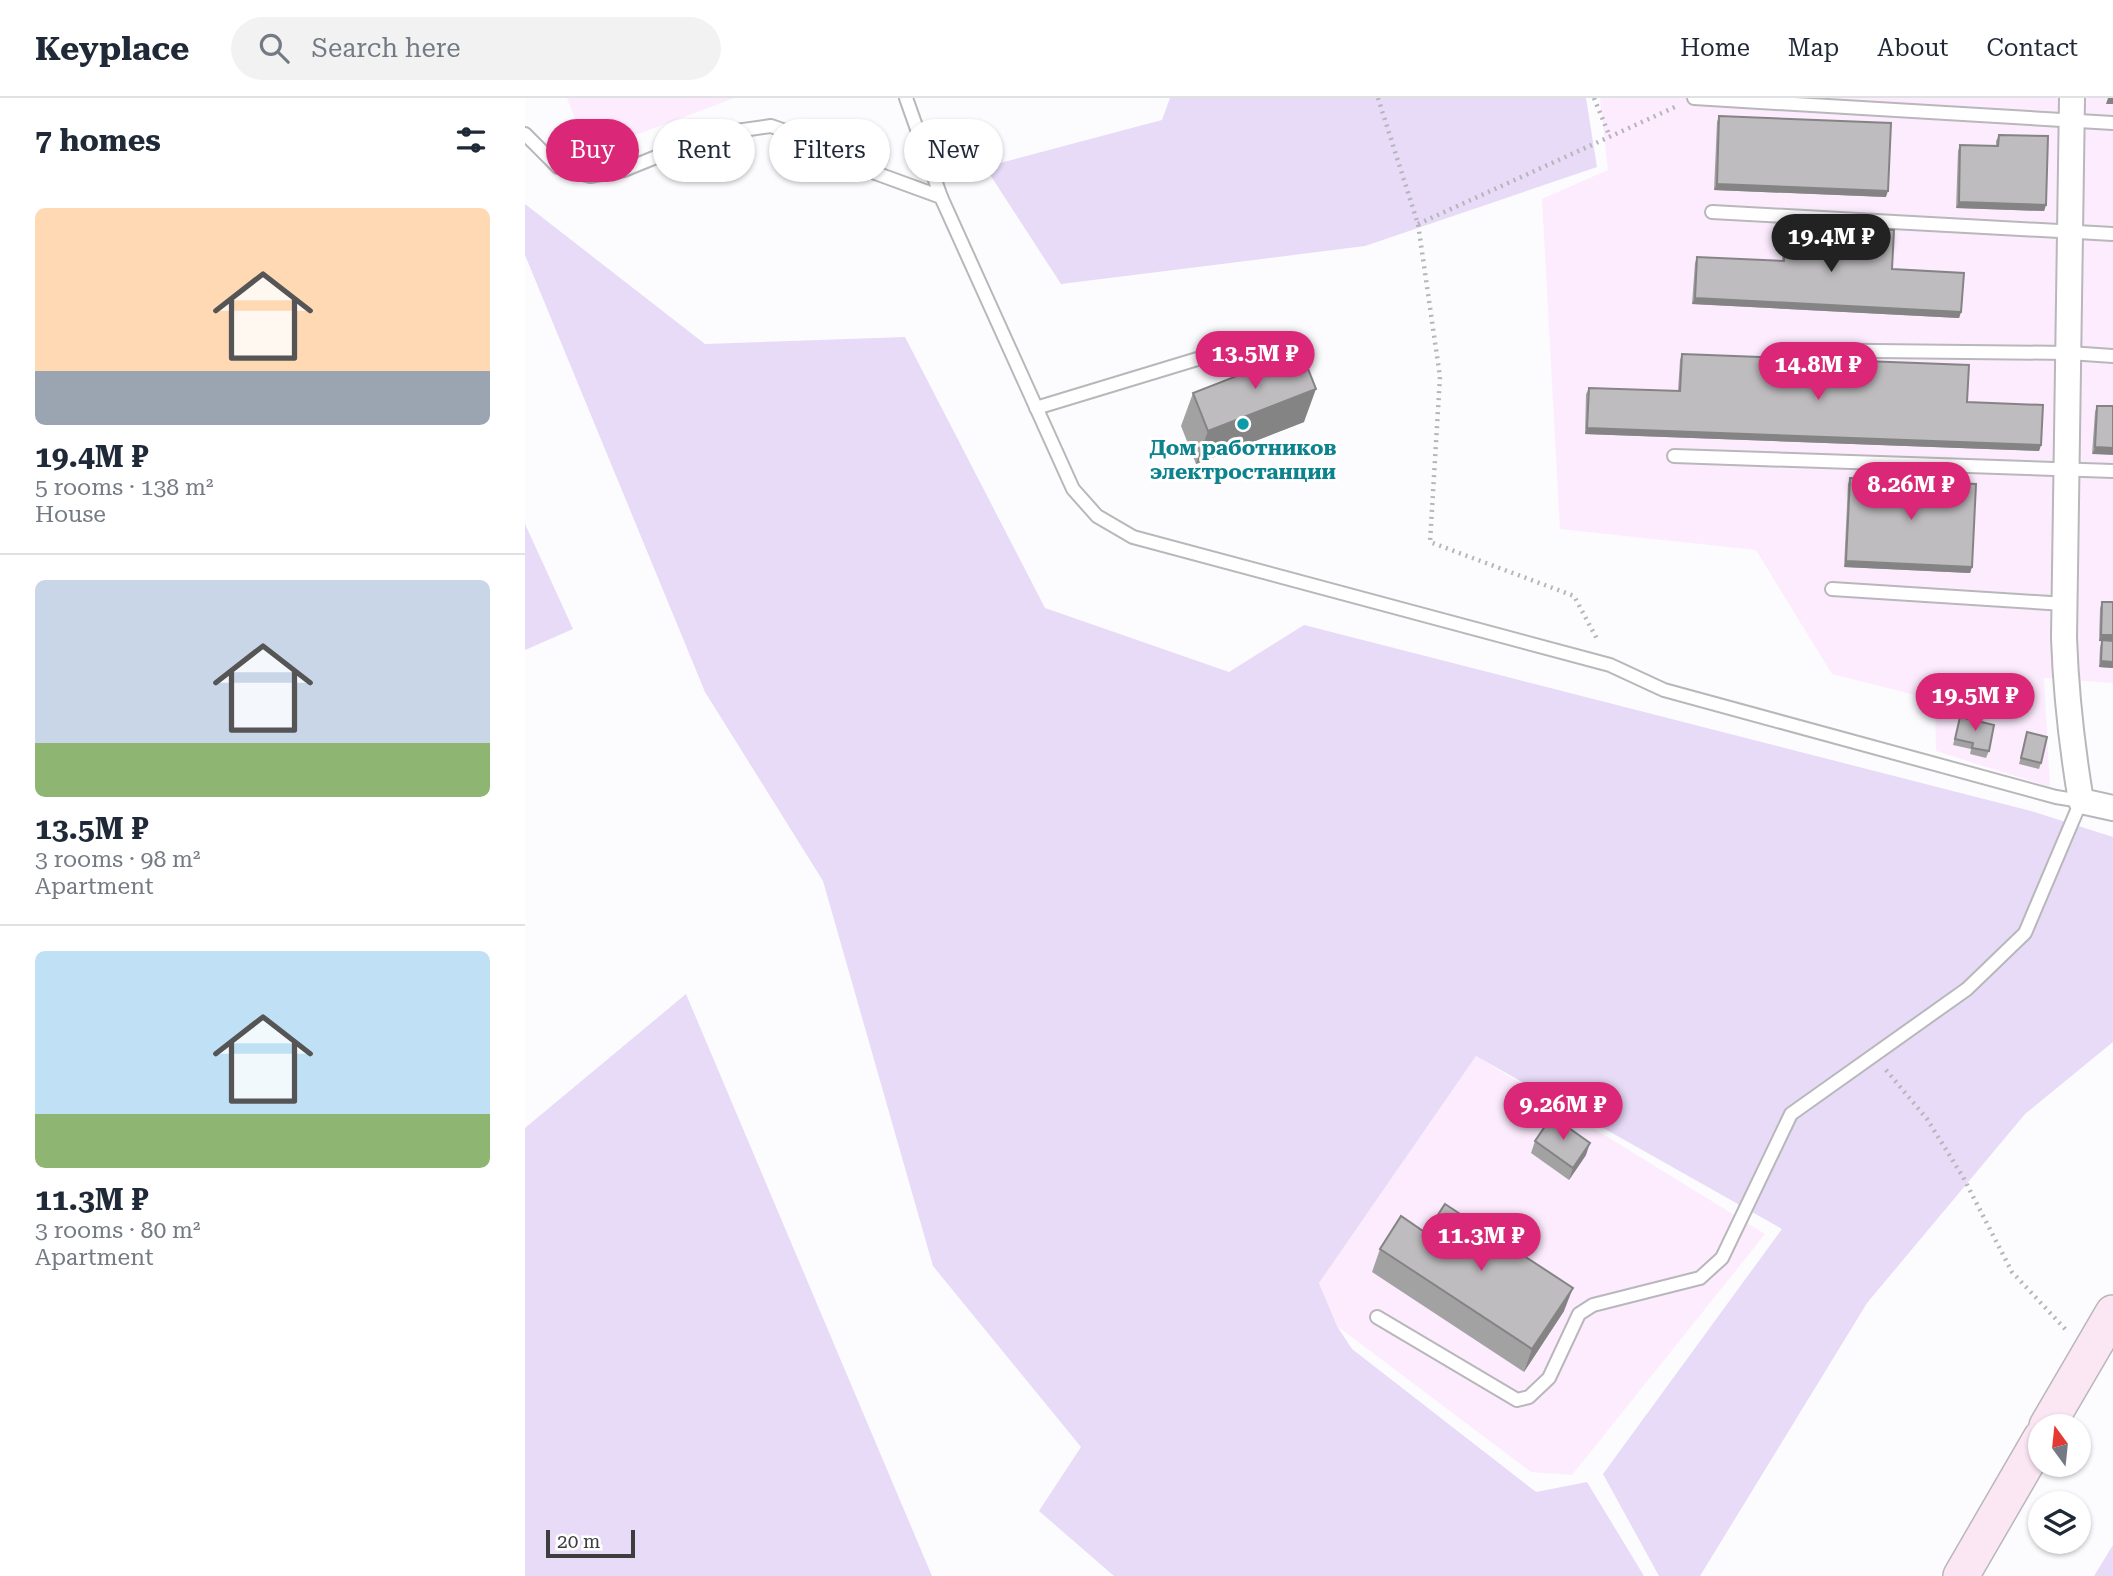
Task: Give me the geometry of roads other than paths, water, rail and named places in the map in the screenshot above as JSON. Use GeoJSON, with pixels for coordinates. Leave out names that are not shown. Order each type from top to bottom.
{"type":"FeatureCollection","features":[{"type":"Feature","properties":{"kind":"street"},"geometry":{"type":"LineString","coordinates":[[2072,109],[2066,692],[2069,731],[2081,802],[2113,808]]}},
{"type":"Feature","properties":{"kind":"street"},"geometry":{"type":"LineString","coordinates":[[2054,1414],[2113,1313]]}},
{"type":"Feature","properties":{"kind":"street"},"geometry":{"type":"LineString","coordinates":[[1961,1576],[2028,1460]]}},
{"type":"Feature","properties":{"kind":"lane"},"geometry":{"type":"LineString","coordinates":[[906,98],[941,197],[1073,489],[1097,516],[1133,537],[1610,665],[1664,691],[2081,802],[2025,933],[1968,989],[1791,1114],[1722,1258],[1700,1278],[1593,1305],[1579,1314],[1549,1378],[1529,1397],[1517,1400],[1377,1317]]}},
{"type":"Feature","properties":{"kind":"lane"},"geometry":{"type":"LineString","coordinates":[[1694,98],[2072,109],[2113,123]]}},
{"type":"Feature","properties":{"kind":"lane"},"geometry":{"type":"LineString","coordinates":[[525,134],[558,167],[590,176],[624,170],[729,132],[771,125],[817,142],[859,167],[941,197]]}},
{"type":"Feature","properties":{"kind":"lane"},"geometry":{"type":"LineString","coordinates":[[1712,212],[2113,234]]}},
{"type":"Feature","properties":{"kind":"lane"},"geometry":{"type":"LineString","coordinates":[[1036,408],[1227,350]]}},
{"type":"Feature","properties":{"kind":"lane"},"geometry":{"type":"LineString","coordinates":[[1785,350],[2069,353],[2113,356]]}},
{"type":"Feature","properties":{"kind":"lane"},"geometry":{"type":"LineString","coordinates":[[1674,456],[2113,471]]}},
{"type":"Feature","properties":{"kind":"lane"},"geometry":{"type":"LineString","coordinates":[[1832,590],[2065,604]]}},
{"type":"Feature","properties":{"kind":"place","name":"Дом работников электростанции"},"geometry":{"type":"Point","coordinates":[1243,424]}}]}
